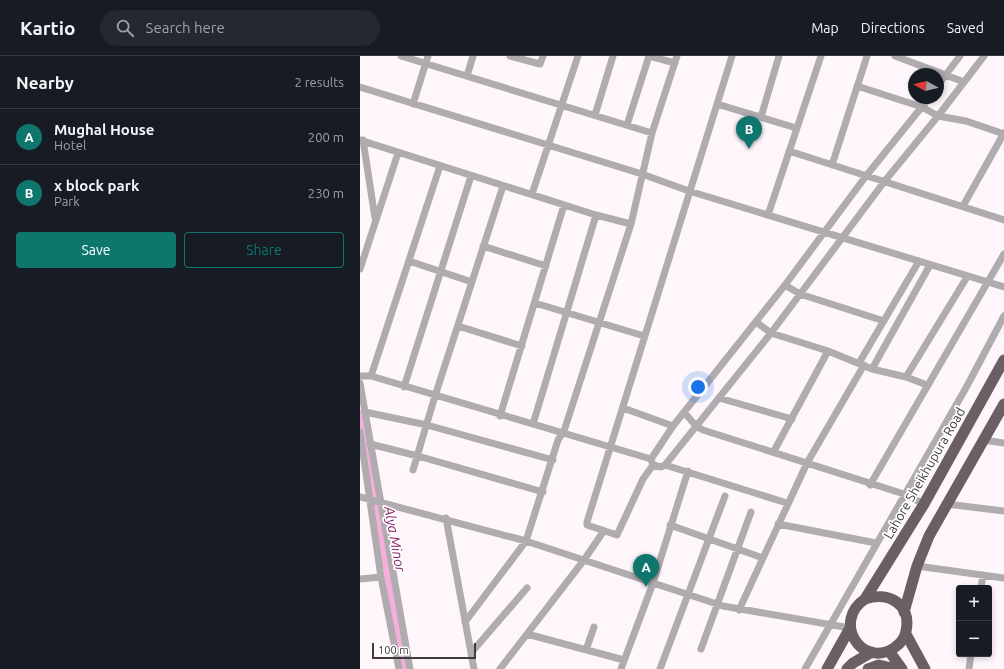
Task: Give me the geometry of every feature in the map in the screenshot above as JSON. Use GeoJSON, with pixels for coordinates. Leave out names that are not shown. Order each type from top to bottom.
{"type":"FeatureCollection","features":[{"type":"Feature","properties":{"kind":"highway","name":"Lahore Sheikhupura Road"},"geometry":{"type":"LineString","coordinates":[[865,599],[924,504],[1004,360]]}},
{"type":"Feature","properties":{"kind":"highway"},"geometry":{"type":"LineString","coordinates":[[847,669],[853,663],[872,652],[889,651],[899,644],[906,634],[907,626],[904,612],[917,566],[929,536],[1004,404]]}},
{"type":"Feature","properties":{"kind":"highway"},"geometry":{"type":"LineString","coordinates":[[827,669],[850,628],[853,611],[865,599],[874,596],[883,596],[892,599],[904,612]]}},
{"type":"Feature","properties":{"kind":"highway"},"geometry":{"type":"LineString","coordinates":[[850,628],[857,643],[872,652]]}},
{"type":"Feature","properties":{"kind":"highway"},"geometry":{"type":"LineString","coordinates":[[906,634],[925,669]]}},
{"type":"Feature","properties":{"kind":"highway"},"geometry":{"type":"LineString","coordinates":[[889,651],[902,669]]}},
{"type":"Feature","properties":{"kind":"highway"},"geometry":{"type":"LineString","coordinates":[[868,669],[879,665],[896,669]]}},
{"type":"Feature","properties":{"kind":"street"},"geometry":{"type":"LineString","coordinates":[[401,56],[563,104],[652,133]]}},
{"type":"Feature","properties":{"kind":"street"},"geometry":{"type":"LineString","coordinates":[[413,104],[428,56]]}},
{"type":"Feature","properties":{"kind":"street"},"geometry":{"type":"LineString","coordinates":[[467,76],[473,56]]}},
{"type":"Feature","properties":{"kind":"street"},"geometry":{"type":"LineString","coordinates":[[510,56],[540,64],[543,56]]}},
{"type":"Feature","properties":{"kind":"street"},"geometry":{"type":"LineString","coordinates":[[532,194],[578,56]]}},
{"type":"Feature","properties":{"kind":"street"},"geometry":{"type":"LineString","coordinates":[[595,115],[614,56]]}},
{"type":"Feature","properties":{"kind":"street"},"geometry":{"type":"LineString","coordinates":[[465,622],[526,541],[543,492],[558,440],[562,434],[631,224],[652,133],[676,59],[649,56],[627,125]]}},
{"type":"Feature","properties":{"kind":"street"},"geometry":{"type":"LineString","coordinates":[[732,56],[586,523],[587,525],[603,532],[618,535],[643,479],[673,426],[785,285],[866,176],[924,104]]}},
{"type":"Feature","properties":{"kind":"street"},"geometry":{"type":"LineString","coordinates":[[761,117],[779,56]]}},
{"type":"Feature","properties":{"kind":"street"},"geometry":{"type":"LineString","coordinates":[[768,215],[788,151],[821,56]]}},
{"type":"Feature","properties":{"kind":"street"},"geometry":{"type":"LineString","coordinates":[[832,166],[867,56]]}},
{"type":"Feature","properties":{"kind":"street"},"geometry":{"type":"LineString","coordinates":[[896,56],[908,58],[964,82]]}},
{"type":"Feature","properties":{"kind":"street"},"geometry":{"type":"LineString","coordinates":[[944,77],[960,56]]}},
{"type":"Feature","properties":{"kind":"street"},"geometry":{"type":"LineString","coordinates":[[665,465],[771,333],[884,182],[938,116],[984,56]]}},
{"type":"Feature","properties":{"kind":"street"},"geometry":{"type":"LineString","coordinates":[[857,86],[922,107],[938,116],[966,121],[1004,133],[963,206]]}},
{"type":"Feature","properties":{"kind":"street"},"geometry":{"type":"LineString","coordinates":[[360,87],[642,174],[689,192],[1004,287]]}},
{"type":"Feature","properties":{"kind":"street"},"geometry":{"type":"LineString","coordinates":[[717,104],[796,128]]}},
{"type":"Feature","properties":{"kind":"street"},"geometry":{"type":"LineString","coordinates":[[376,220],[361,140],[470,176],[596,215],[631,224]]}},
{"type":"Feature","properties":{"kind":"street"},"geometry":{"type":"LineString","coordinates":[[788,151],[1004,220]]}},
{"type":"Feature","properties":{"kind":"street"},"geometry":{"type":"LineString","coordinates":[[360,269],[398,153]]}},
{"type":"Feature","properties":{"kind":"street"},"geometry":{"type":"LineString","coordinates":[[371,376],[440,166]]}},
{"type":"Feature","properties":{"kind":"street"},"geometry":{"type":"LineString","coordinates":[[404,387],[470,176]]}},
{"type":"Feature","properties":{"kind":"street"},"geometry":{"type":"LineString","coordinates":[[413,470],[435,396],[503,186]]}},
{"type":"Feature","properties":{"kind":"street"},"geometry":{"type":"LineString","coordinates":[[500,416],[564,205]]}},
{"type":"Feature","properties":{"kind":"street"},"geometry":{"type":"LineString","coordinates":[[533,424],[596,215]]}},
{"type":"Feature","properties":{"kind":"street"},"geometry":{"type":"LineString","coordinates":[[483,246],[546,266]]}},
{"type":"Feature","properties":{"kind":"street"},"geometry":{"type":"LineString","coordinates":[[360,247],[368,247]]}},
{"type":"Feature","properties":{"kind":"street"},"geometry":{"type":"LineString","coordinates":[[870,485],[1004,254]]}},
{"type":"Feature","properties":{"kind":"street"},"geometry":{"type":"LineString","coordinates":[[410,261],[472,282]]}},
{"type":"Feature","properties":{"kind":"street"},"geometry":{"type":"LineString","coordinates":[[739,610],[787,503],[807,463],[884,321],[920,261]]}},
{"type":"Feature","properties":{"kind":"street"},"geometry":{"type":"LineString","coordinates":[[872,369],[930,265]]}},
{"type":"Feature","properties":{"kind":"street"},"geometry":{"type":"LineString","coordinates":[[906,377],[967,277]]}},
{"type":"Feature","properties":{"kind":"street"},"geometry":{"type":"LineString","coordinates":[[785,285],[800,294],[884,321]]}},
{"type":"Feature","properties":{"kind":"street"},"geometry":{"type":"LineString","coordinates":[[535,303],[644,336]]}},
{"type":"Feature","properties":{"kind":"street"},"geometry":{"type":"LineString","coordinates":[[805,669],[967,386],[1004,316]]}},
{"type":"Feature","properties":{"kind":"street"},"geometry":{"type":"LineString","coordinates":[[756,322],[771,333],[828,351],[872,369],[906,377],[927,385]]}},
{"type":"Feature","properties":{"kind":"street"},"geometry":{"type":"LineString","coordinates":[[458,326],[522,346]]}},
{"type":"Feature","properties":{"kind":"street"},"geometry":{"type":"LineString","coordinates":[[774,451],[828,351]]}},
{"type":"Feature","properties":{"kind":"street"},"geometry":{"type":"LineString","coordinates":[[360,376],[371,376],[500,416],[533,424],[609,447],[652,462],[661,467],[665,465],[688,471],[787,503]]}},
{"type":"Feature","properties":{"kind":"street"},"geometry":{"type":"LineString","coordinates":[[360,383],[410,669]]}},
{"type":"Feature","properties":{"kind":"street"},"geometry":{"type":"LineString","coordinates":[[719,398],[792,419]]}},
{"type":"Feature","properties":{"kind":"street"},"geometry":{"type":"LineString","coordinates":[[623,408],[673,426]]}},
{"type":"Feature","properties":{"kind":"street"},"geometry":{"type":"LineString","coordinates":[[365,412],[427,425],[553,460]]}},
{"type":"Feature","properties":{"kind":"street"},"geometry":{"type":"LineString","coordinates":[[684,412],[696,426],[712,433],[774,451],[870,485],[904,494],[924,504]]}},
{"type":"Feature","properties":{"kind":"street"},"geometry":{"type":"LineString","coordinates":[[360,432],[381,577],[399,669]]}},
{"type":"Feature","properties":{"kind":"street"},"geometry":{"type":"LineString","coordinates":[[984,440],[1004,443]]}},
{"type":"Feature","properties":{"kind":"street"},"geometry":{"type":"LineString","coordinates":[[370,444],[418,456],[543,492]]}},
{"type":"Feature","properties":{"kind":"street"},"geometry":{"type":"LineString","coordinates":[[621,669],[653,583],[688,471]]}},
{"type":"Feature","properties":{"kind":"street"},"geometry":{"type":"LineString","coordinates":[[660,669],[725,496]]}},
{"type":"Feature","properties":{"kind":"street"},"geometry":{"type":"LineString","coordinates":[[360,497],[446,518],[526,541],[739,610],[850,628]]}},
{"type":"Feature","properties":{"kind":"street"},"geometry":{"type":"LineString","coordinates":[[946,504],[1004,510]]}},
{"type":"Feature","properties":{"kind":"street"},"geometry":{"type":"LineString","coordinates":[[701,650],[751,512]]}},
{"type":"Feature","properties":{"kind":"street"},"geometry":{"type":"LineString","coordinates":[[446,518],[474,669]]}},
{"type":"Feature","properties":{"kind":"street"},"geometry":{"type":"LineString","coordinates":[[778,524],[876,543]]}},
{"type":"Feature","properties":{"kind":"street"},"geometry":{"type":"LineString","coordinates":[[670,525],[762,558]]}},
{"type":"Feature","properties":{"kind":"street"},"geometry":{"type":"LineString","coordinates":[[500,669],[584,560],[603,532]]}},
{"type":"Feature","properties":{"kind":"street"},"geometry":{"type":"LineString","coordinates":[[917,566],[1004,578]]}},
{"type":"Feature","properties":{"kind":"street"},"geometry":{"type":"LineString","coordinates":[[981,585],[983,575]]}},
{"type":"Feature","properties":{"kind":"street"},"geometry":{"type":"LineString","coordinates":[[360,579],[381,577]]}},
{"type":"Feature","properties":{"kind":"street"},"geometry":{"type":"LineString","coordinates":[[471,653],[527,588]]}},
{"type":"Feature","properties":{"kind":"street"},"geometry":{"type":"LineString","coordinates":[[586,650],[594,627]]}},
{"type":"Feature","properties":{"kind":"street"},"geometry":{"type":"LineString","coordinates":[[527,634],[624,660]]}},
{"type":"Feature","properties":{"kind":"street"},"geometry":{"type":"LineString","coordinates":[[969,669],[971,657]]}},
{"type":"Feature","properties":{"kind":"waterway","name":"Alya Minor"},"geometry":{"type":"LineString","coordinates":[[360,413],[404,669]]}},
{"type":"Feature","properties":{"kind":"place","name":"x block park"},"geometry":{"type":"Point","coordinates":[749,149]}},
{"type":"Feature","properties":{"kind":"place","name":"Mughal House"},"geometry":{"type":"Point","coordinates":[646,587]}}]}
